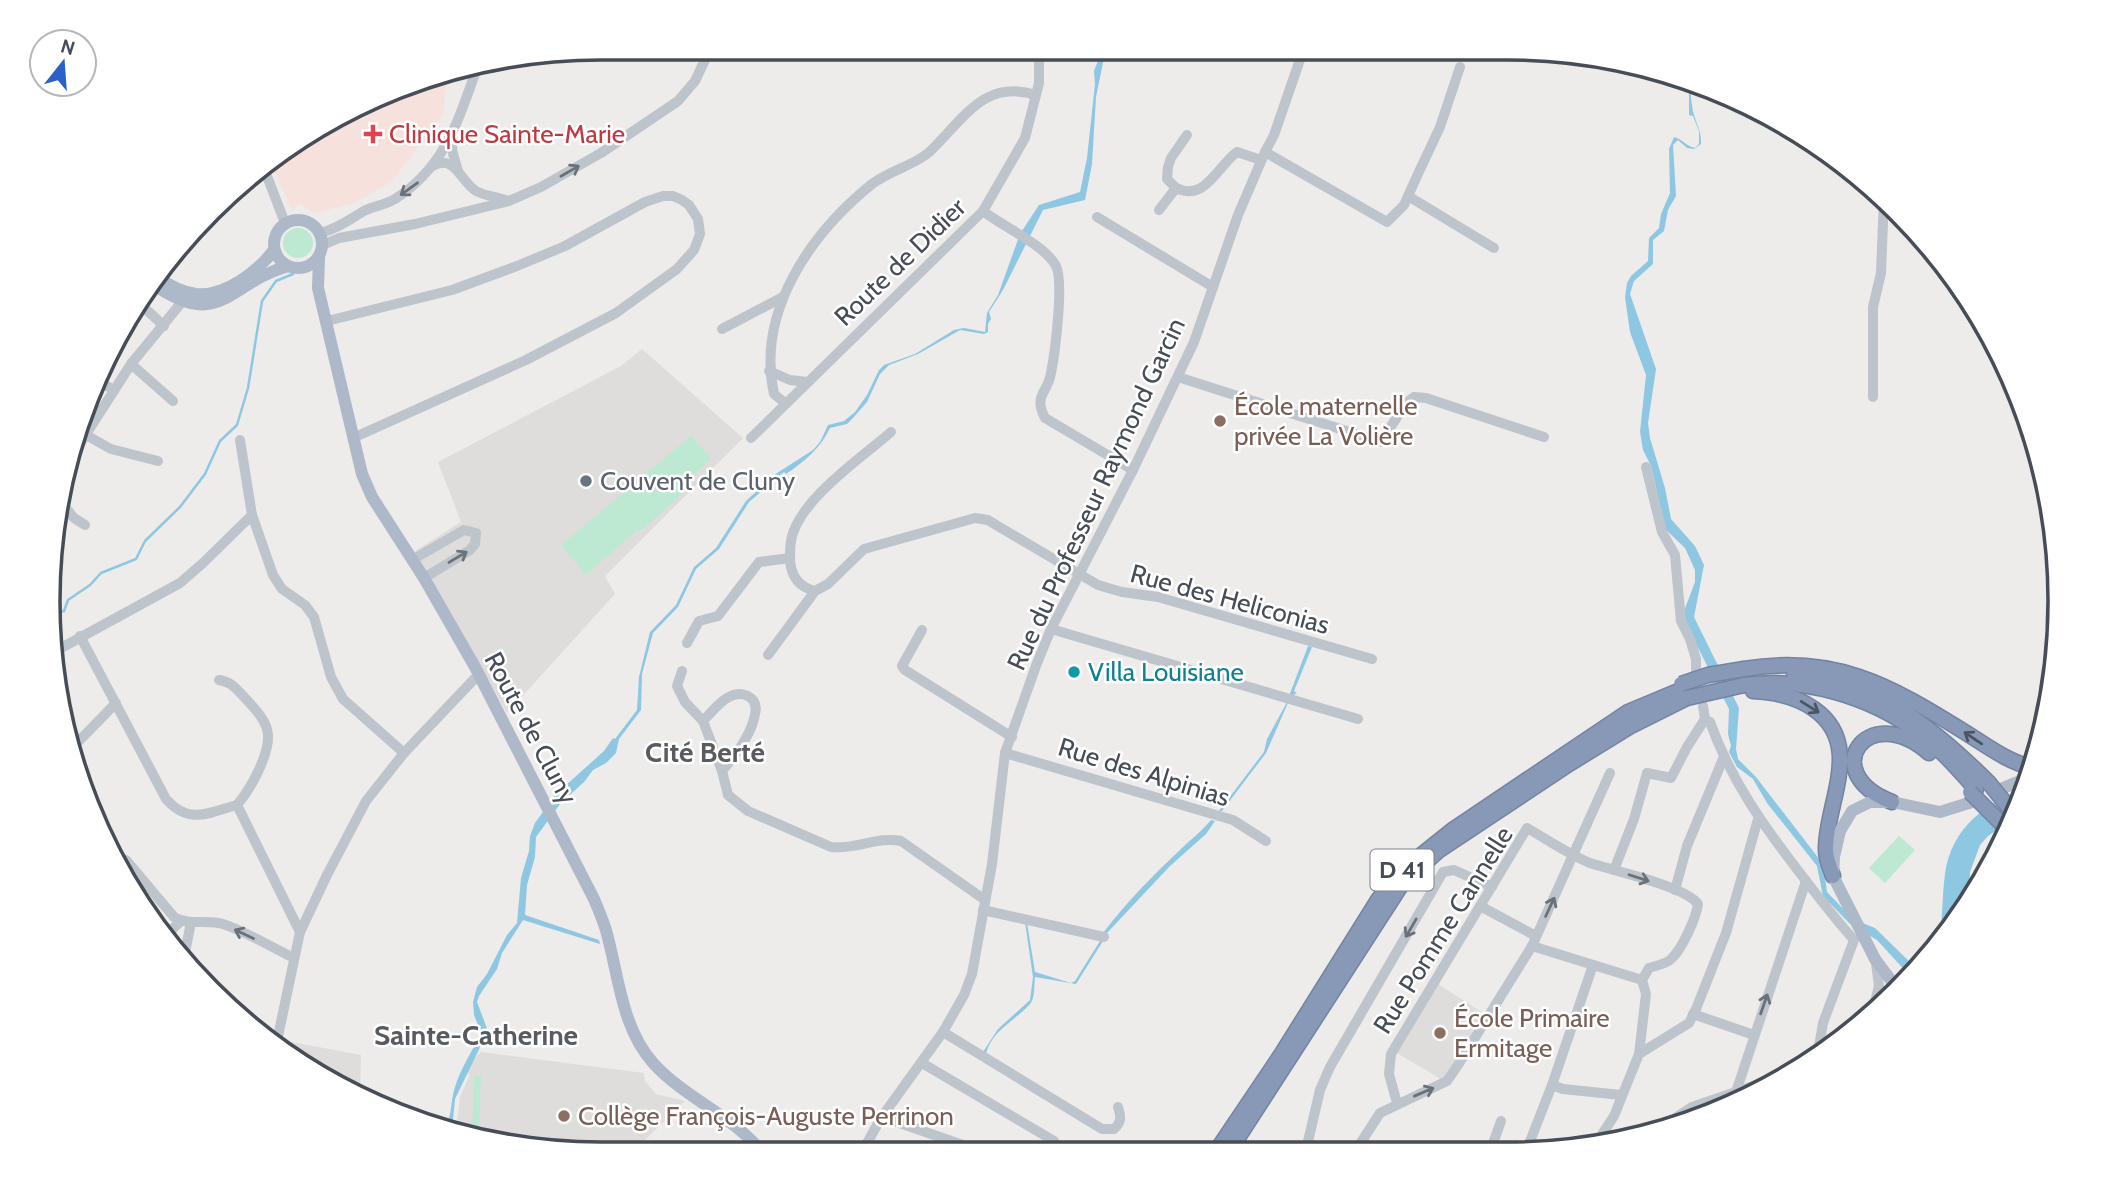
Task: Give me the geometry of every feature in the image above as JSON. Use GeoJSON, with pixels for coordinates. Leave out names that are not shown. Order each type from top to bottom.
{"type":"FeatureCollection","features":[{"type":"Feature","properties":{"kind":"highway"},"geometry":{"type":"LineString","coordinates":[[1833,876],[1826,844],[1838,790],[1840,759],[1832,727],[1819,712],[1792,697],[1766,692],[1744,680],[1761,666],[1822,667],[1866,678],[1900,692],[1994,752],[2023,765]]}},
{"type":"Feature","properties":{"kind":"highway","name":"D 41"},"geometry":{"type":"LineString","coordinates":[[1222,1142],[1378,900],[1399,873],[1454,829],[1628,712],[1744,680],[1803,675],[1846,684],[1881,698],[1935,732],[1982,791],[2007,809]]}},
{"type":"Feature","properties":{"kind":"highway","name":"D 41"},"geometry":{"type":"LineString","coordinates":[[1235,1142],[1402,884],[1438,851],[1606,741],[1689,696]]}},
{"type":"Feature","properties":{"kind":"highway"},"geometry":{"type":"LineString","coordinates":[[1892,802],[1871,792],[1856,775],[1856,753],[1860,744],[1873,734],[1889,733],[1913,741],[1982,791],[2008,805]]}},
{"type":"Feature","properties":{"kind":"highway"},"geometry":{"type":"LineString","coordinates":[[1982,791],[2002,820]]}},
{"type":"Feature","properties":{"kind":"main road"},"geometry":{"type":"LineString","coordinates":[[160,287],[187,300],[209,304],[223,300],[264,275],[308,266],[321,245],[307,221],[300,219],[285,223],[275,234],[274,250],[279,259],[294,267]]}},
{"type":"Feature","properties":{"kind":"main road","name":"Route de Cluny"},"geometry":{"type":"LineString","coordinates":[[321,245],[318,288],[362,474],[372,497],[424,578],[478,675],[594,899],[607,934],[617,980],[636,1040],[663,1072],[752,1142]]}},
{"type":"Feature","properties":{"kind":"main road"},"geometry":{"type":"LineString","coordinates":[[187,300],[226,287],[256,270],[274,250]]}},
{"type":"Feature","properties":{"kind":"main road","name":"Route de Cluny"},"geometry":{"type":"LineString","coordinates":[[294,267],[318,288]]}},
{"type":"Feature","properties":{"kind":"main road"},"geometry":{"type":"LineString","coordinates":[[164,282],[187,300]]}},
{"type":"Feature","properties":{"kind":"main road"},"geometry":{"type":"LineString","coordinates":[[1891,981],[1874,956],[1833,876],[1836,844],[1844,821],[1852,811],[1870,802],[1892,802],[1940,812],[1982,791],[2018,780]]}},
{"type":"Feature","properties":{"kind":"street"},"geometry":{"type":"LineString","coordinates":[[321,245],[339,238],[372,233],[509,201],[564,175],[678,101],[695,81],[705,60]]}},
{"type":"Feature","properties":{"kind":"street","name":"Route de Didier"},"geometry":{"type":"LineString","coordinates":[[751,438],[983,211],[1025,138],[1039,83],[1039,60]]}},
{"type":"Feature","properties":{"kind":"street","name":"Rue du Professeur Raymond Garcin"},"geometry":{"type":"LineString","coordinates":[[866,1142],[880,1118],[930,1069],[943,1032],[964,995],[972,974],[984,905],[999,816],[1005,753],[1051,629],[1133,470],[1194,342],[1238,215],[1274,135],[1300,60]]}},
{"type":"Feature","properties":{"kind":"street"},"geometry":{"type":"LineString","coordinates":[[1187,135],[1168,167],[1167,179],[1176,188],[1194,193],[1237,152],[1263,156],[1387,222],[1404,205],[1440,127],[1460,66]]}},
{"type":"Feature","properties":{"kind":"street"},"geometry":{"type":"LineString","coordinates":[[321,245],[333,229],[366,210],[392,201],[420,180],[432,167],[453,135],[475,75]]}},
{"type":"Feature","properties":{"kind":"street"},"geometry":{"type":"LineString","coordinates":[[785,403],[774,394],[769,371],[782,297],[797,267],[832,221],[874,183],[925,156],[975,105],[996,92],[1018,89],[1036,95]]}},
{"type":"Feature","properties":{"kind":"street"},"geometry":{"type":"LineString","coordinates":[[453,135],[452,150],[458,171]]}},
{"type":"Feature","properties":{"kind":"street"},"geometry":{"type":"LineString","coordinates":[[432,167],[440,162],[447,162],[458,171],[474,190],[477,199],[471,211]]}},
{"type":"Feature","properties":{"kind":"street"},"geometry":{"type":"LineString","coordinates":[[267,175],[285,223]]}},
{"type":"Feature","properties":{"kind":"street"},"geometry":{"type":"LineString","coordinates":[[1160,210],[1176,188]]}},
{"type":"Feature","properties":{"kind":"street"},"geometry":{"type":"LineString","coordinates":[[474,190],[509,201]]}},
{"type":"Feature","properties":{"kind":"street"},"geometry":{"type":"LineString","coordinates":[[1408,195],[1494,248]]}},
{"type":"Feature","properties":{"kind":"street"},"geometry":{"type":"LineString","coordinates":[[327,321],[452,289],[517,266],[565,246],[645,202],[663,196],[682,200],[689,205],[698,219],[700,234],[694,250],[677,269],[616,313],[526,360],[353,438]]}},
{"type":"Feature","properties":{"kind":"street"},"geometry":{"type":"LineString","coordinates":[[366,210],[361,217],[360,226],[372,233]]}},
{"type":"Feature","properties":{"kind":"street"},"geometry":{"type":"LineString","coordinates":[[983,211],[1047,255],[1057,267],[1060,283],[1051,377],[1040,398],[1040,408],[1045,418],[1133,470]]}},
{"type":"Feature","properties":{"kind":"street"},"geometry":{"type":"LineString","coordinates":[[1873,397],[1873,307],[1881,273],[1883,212]]}},
{"type":"Feature","properties":{"kind":"street"},"geometry":{"type":"LineString","coordinates":[[1097,218],[1213,286]]}},
{"type":"Feature","properties":{"kind":"street"},"geometry":{"type":"LineString","coordinates":[[722,328],[782,297]]}},
{"type":"Feature","properties":{"kind":"street"},"geometry":{"type":"LineString","coordinates":[[158,461],[111,449],[86,435],[131,364],[187,300]]}},
{"type":"Feature","properties":{"kind":"street"},"geometry":{"type":"LineString","coordinates":[[145,309],[164,326]]}},
{"type":"Feature","properties":{"kind":"street"},"geometry":{"type":"LineString","coordinates":[[131,364],[173,401]]}},
{"type":"Feature","properties":{"kind":"street"},"geometry":{"type":"LineString","coordinates":[[769,371],[790,380],[807,382]]}},
{"type":"Feature","properties":{"kind":"street"},"geometry":{"type":"LineString","coordinates":[[1178,377],[1381,442],[1406,403],[1414,397],[1426,398],[1544,437]]}},
{"type":"Feature","properties":{"kind":"street"},"geometry":{"type":"LineString","coordinates":[[105,385],[114,390]]}},
{"type":"Feature","properties":{"kind":"street"},"geometry":{"type":"LineString","coordinates":[[815,591],[794,578],[790,558],[795,528],[811,502],[891,432]]}},
{"type":"Feature","properties":{"kind":"street"},"geometry":{"type":"LineString","coordinates":[[240,440],[252,515],[273,575],[282,589],[305,606],[314,617],[331,677],[343,699],[404,753]]}},
{"type":"Feature","properties":{"kind":"street"},"geometry":{"type":"LineString","coordinates":[[1646,467],[1661,532],[1675,555],[1681,621],[1696,659],[1696,673]]}},
{"type":"Feature","properties":{"kind":"street"},"geometry":{"type":"LineString","coordinates":[[67,510],[85,525]]}},
{"type":"Feature","properties":{"kind":"street"},"geometry":{"type":"LineString","coordinates":[[62,647],[180,583],[252,515]]}},
{"type":"Feature","properties":{"kind":"street","name":"Rue des Heliconias"},"geometry":{"type":"LineString","coordinates":[[768,655],[815,591],[828,584],[864,549],[975,518],[988,520],[1098,585],[1122,592],[1158,597],[1372,659]]}},
{"type":"Feature","properties":{"kind":"street"},"geometry":{"type":"LineString","coordinates":[[412,560],[464,530],[476,533],[475,544],[470,550],[424,578]]}},
{"type":"Feature","properties":{"kind":"street"},"geometry":{"type":"LineString","coordinates":[[687,642],[699,621],[718,616],[759,562],[790,558]]}},
{"type":"Feature","properties":{"kind":"street"},"geometry":{"type":"LineString","coordinates":[[1051,629],[1358,719]]}},
{"type":"Feature","properties":{"kind":"street"},"geometry":{"type":"LineString","coordinates":[[922,630],[902,666],[905,670],[1012,737]]}},
{"type":"Feature","properties":{"kind":"street"},"geometry":{"type":"LineString","coordinates":[[80,636],[166,799],[178,811],[189,816],[237,805],[246,795],[263,759],[268,734],[260,715],[229,681],[219,680]]}},
{"type":"Feature","properties":{"kind":"street"},"geometry":{"type":"LineString","coordinates":[[682,671],[677,686],[685,702],[703,721],[722,771],[728,796],[748,811],[831,847],[844,849],[887,838],[901,841],[984,905],[1104,937]]}},
{"type":"Feature","properties":{"kind":"street"},"geometry":{"type":"LineString","coordinates":[[278,1035],[300,932],[366,801],[404,753],[478,675]]}},
{"type":"Feature","properties":{"kind":"street"},"geometry":{"type":"LineString","coordinates":[[703,721],[732,695],[746,695],[752,698],[755,704],[756,711],[749,732],[722,771]]}},
{"type":"Feature","properties":{"kind":"street"},"geometry":{"type":"LineString","coordinates":[[1689,696],[1710,722],[1723,759],[1758,819],[1854,940],[1823,1023],[1820,1041]]}},
{"type":"Feature","properties":{"kind":"street"},"geometry":{"type":"LineString","coordinates":[[78,742],[116,703]]}},
{"type":"Feature","properties":{"kind":"street"},"geometry":{"type":"LineString","coordinates":[[1614,870],[1634,819],[1647,773],[1671,778],[1705,719]]}},
{"type":"Feature","properties":{"kind":"street","name":"Rue des Alpinias"},"geometry":{"type":"LineString","coordinates":[[1005,753],[1233,820],[1266,841]]}},
{"type":"Feature","properties":{"kind":"street"},"geometry":{"type":"LineString","coordinates":[[1675,890],[1687,846],[1723,759]]}},
{"type":"Feature","properties":{"kind":"street"},"geometry":{"type":"LineString","coordinates":[[1361,1142],[1380,1113],[1447,1081],[1516,975],[1534,941],[1610,773]]}},
{"type":"Feature","properties":{"kind":"street"},"geometry":{"type":"LineString","coordinates":[[237,805],[300,932]]}},
{"type":"Feature","properties":{"kind":"street"},"geometry":{"type":"LineString","coordinates":[[1639,1054],[1689,1023],[1726,933],[1758,819]]}},
{"type":"Feature","properties":{"kind":"street","name":"Rue Pomme Cannelle"},"geometry":{"type":"LineString","coordinates":[[1397,1104],[1389,1074],[1391,1054],[1527,828],[1574,855]]}},
{"type":"Feature","properties":{"kind":"street"},"geometry":{"type":"LineString","coordinates":[[1574,855],[1675,890],[1694,898],[1698,904],[1690,927],[1670,960],[1649,968],[1643,980],[1646,995],[1639,1054],[1614,1116],[1603,1133]]}},
{"type":"Feature","properties":{"kind":"street"},"geometry":{"type":"LineString","coordinates":[[126,860],[174,917],[224,925],[294,958]]}},
{"type":"Feature","properties":{"kind":"street"},"geometry":{"type":"LineString","coordinates":[[1308,1142],[1320,1090],[1330,1068],[1443,872],[1454,870],[1492,887]]}},
{"type":"Feature","properties":{"kind":"street"},"geometry":{"type":"LineString","coordinates":[[1736,1091],[1806,881]]}},
{"type":"Feature","properties":{"kind":"street"},"geometry":{"type":"LineString","coordinates":[[1480,906],[1534,941],[1593,965],[1643,980]]}},
{"type":"Feature","properties":{"kind":"street"},"geometry":{"type":"LineString","coordinates":[[172,931],[186,921]]}},
{"type":"Feature","properties":{"kind":"street"},"geometry":{"type":"LineString","coordinates":[[184,946],[186,921]]}},
{"type":"Feature","properties":{"kind":"street"},"geometry":{"type":"LineString","coordinates":[[1874,956],[1880,986],[1878,994]]}},
{"type":"Feature","properties":{"kind":"street"},"geometry":{"type":"LineString","coordinates":[[1530,1141],[1593,965]]}},
{"type":"Feature","properties":{"kind":"street"},"geometry":{"type":"LineString","coordinates":[[1693,1014],[1754,1035]]}},
{"type":"Feature","properties":{"kind":"street"},"geometry":{"type":"LineString","coordinates":[[943,1032],[1102,1129],[1114,1129],[1118,1125],[1121,1120],[1118,1107]]}},
{"type":"Feature","properties":{"kind":"street"},"geometry":{"type":"LineString","coordinates":[[930,1069],[1054,1141]]}},
{"type":"Feature","properties":{"kind":"street"},"geometry":{"type":"LineString","coordinates":[[1552,1085],[1563,1089],[1621,1095]]}},
{"type":"Feature","properties":{"kind":"street"},"geometry":{"type":"LineString","coordinates":[[1680,1113],[1718,1099]]}},
{"type":"Feature","properties":{"kind":"street"},"geometry":{"type":"LineString","coordinates":[[880,1118],[891,1119],[955,1142]]}},
{"type":"Feature","properties":{"kind":"street"},"geometry":{"type":"LineString","coordinates":[[1494,1142],[1501,1121]]}},
{"type":"Feature","properties":{"kind":"shaded area","name":"Clinique Sainte-Marie"},"geometry":{"type":"Polygon","coordinates":[[[446,82],[443,115],[391,182],[354,203],[315,213],[300,204],[292,209],[273,170],[361,115],[446,82]]]}},
{"type":"Feature","properties":{"kind":"shaded area"},"geometry":{"type":"Polygon","coordinates":[[[642,349],[743,438],[605,576],[615,594],[507,713],[415,551],[461,522],[438,462],[621,366],[642,349]]]}},
{"type":"Feature","properties":{"kind":"shaded area","name":"École Primaire Ermitage"},"geometry":{"type":"Polygon","coordinates":[[[1438,984],[1483,1013],[1444,1081],[1397,1053],[1438,984]]]}},
{"type":"Feature","properties":{"kind":"shaded area"},"geometry":{"type":"Polygon","coordinates":[[[287,1041],[361,1055],[360,1086],[287,1041]]]}},
{"type":"Feature","properties":{"kind":"shaded area","name":"Collège François-Auguste Perrinon"},"geometry":{"type":"Polygon","coordinates":[[[481,1052],[644,1073],[645,1081],[656,1094],[685,1101],[643,1142],[530,1137],[457,1122],[460,1097],[470,1074],[465,1073],[466,1066],[481,1052]]]}},
{"type":"Feature","properties":{"kind":"green space"},"geometry":{"type":"Polygon","coordinates":[[[298,228],[309,232],[313,243],[309,254],[298,258],[287,254],[283,243],[287,232],[298,228]]]}},
{"type":"Feature","properties":{"kind":"green space"},"geometry":{"type":"Polygon","coordinates":[[[691,436],[711,459],[682,485],[686,491],[586,575],[561,545],[691,436]]]}},
{"type":"Feature","properties":{"kind":"green space"},"geometry":{"type":"Polygon","coordinates":[[[1899,836],[1915,850],[1885,883],[1869,868],[1899,836]]]}},
{"type":"Feature","properties":{"kind":"green space"},"geometry":{"type":"Polygon","coordinates":[[[474,1076],[481,1076],[479,1127],[472,1126],[474,1076]]]}},
{"type":"Feature","properties":{"kind":"water"},"geometry":{"type":"Polygon","coordinates":[[[1098,60],[1104,60],[1096,97],[1092,164],[1085,200],[1043,210],[1003,290],[989,312],[991,319],[988,332],[984,334],[960,330],[918,354],[889,365],[880,374],[867,402],[847,424],[830,428],[822,442],[806,459],[786,474],[784,472],[749,502],[719,549],[696,569],[678,607],[653,633],[642,674],[641,710],[619,739],[616,753],[593,770],[560,804],[536,837],[535,857],[527,885],[525,915],[599,940],[600,944],[523,920],[479,996],[477,1002],[488,1031],[455,1099],[453,1121],[449,1120],[453,1093],[481,1032],[474,1015],[473,1002],[477,987],[487,974],[507,935],[517,923],[521,878],[535,823],[555,795],[604,751],[637,710],[639,677],[650,632],[676,605],[694,567],[716,548],[746,501],[774,475],[813,450],[828,425],[844,421],[855,412],[884,365],[915,354],[954,330],[964,328],[985,332],[987,313],[998,295],[1020,234],[1039,205],[1080,192],[1087,158],[1094,71],[1098,60]]]}},
{"type":"Feature","properties":{"kind":"water"},"geometry":{"type":"Polygon","coordinates":[[[1688,91],[1691,92],[1693,110],[1700,134],[1701,144],[1694,149],[1687,148],[1678,140],[1673,145],[1676,196],[1668,210],[1664,231],[1653,240],[1653,264],[1634,281],[1630,294],[1656,369],[1648,423],[1650,438],[1671,519],[1695,546],[1704,565],[1694,617],[1739,708],[1736,749],[1738,759],[1756,777],[1820,860],[1827,892],[1853,919],[1875,928],[1910,962],[1903,969],[1877,940],[1850,924],[1823,896],[1817,866],[1767,803],[1753,779],[1737,767],[1729,752],[1729,709],[1685,622],[1684,611],[1695,582],[1695,570],[1685,548],[1663,527],[1651,466],[1643,450],[1640,432],[1646,375],[1630,332],[1625,297],[1631,276],[1648,261],[1649,238],[1659,228],[1661,214],[1670,193],[1669,149],[1674,137],[1695,148],[1699,144],[1699,131],[1693,116],[1689,115],[1688,91]]]}},
{"type":"Feature","properties":{"kind":"water"},"geometry":{"type":"Polygon","coordinates":[[[1308,646],[1312,647],[1294,691],[1297,693],[1291,696],[1266,753],[1222,811],[1219,811],[1264,752],[1267,739],[1286,704],[1308,646]]]}},
{"type":"Feature","properties":{"kind":"water"},"geometry":{"type":"Polygon","coordinates":[[[2012,794],[1998,829],[1980,845],[1970,872],[1970,881],[1941,924],[1945,874],[1955,843],[1973,819],[2012,794]]]}},
{"type":"Feature","properties":{"kind":"water"},"geometry":{"type":"Polygon","coordinates":[[[1211,820],[1215,821],[1206,834],[1170,866],[1106,934],[1103,933],[1149,880],[1211,820]]]}},
{"type":"Feature","properties":{"kind":"water"},"geometry":{"type":"Polygon","coordinates":[[[1025,922],[1035,972],[1071,983],[1075,981],[1100,941],[1103,941],[1076,984],[1035,977],[1032,1001],[993,1038],[986,1054],[983,1052],[998,1029],[1030,1000],[1033,977],[1025,922]]]}},
{"type":"Feature","properties":{"kind":"waterway"},"geometry":{"type":"LineString","coordinates":[[60,612],[64,611],[68,600],[90,585],[101,573],[136,559],[145,541],[180,507],[205,474],[220,441],[237,425],[248,388],[262,301],[276,281],[293,274]]}},
{"type":"Feature","properties":{"kind":"place","name":"Clinique Sainte-Marie"},"geometry":{"type":"Point","coordinates":[373,134]}},
{"type":"Feature","properties":{"kind":"place","name":"École maternelle privée La Volière"},"geometry":{"type":"Point","coordinates":[1220,421]}},
{"type":"Feature","properties":{"kind":"place","name":"Couvent de Cluny"},"geometry":{"type":"Point","coordinates":[586,481]}},
{"type":"Feature","properties":{"kind":"place","name":"Villa Louisiane"},"geometry":{"type":"Point","coordinates":[1074,672]}},
{"type":"Feature","properties":{"kind":"place","name":"École Primaire Ermitage"},"geometry":{"type":"Point","coordinates":[1440,1033]}},
{"type":"Feature","properties":{"kind":"place","name":"Collège François-Auguste Perrinon"},"geometry":{"type":"Point","coordinates":[564,1116]}},
{"type":"Feature","properties":{"kind":"district","name":"Cité Berté"},"geometry":{"type":"Point","coordinates":[705,752]}},
{"type":"Feature","properties":{"kind":"district","name":"Sainte-Catherine"},"geometry":{"type":"Point","coordinates":[476,1035]}}]}
